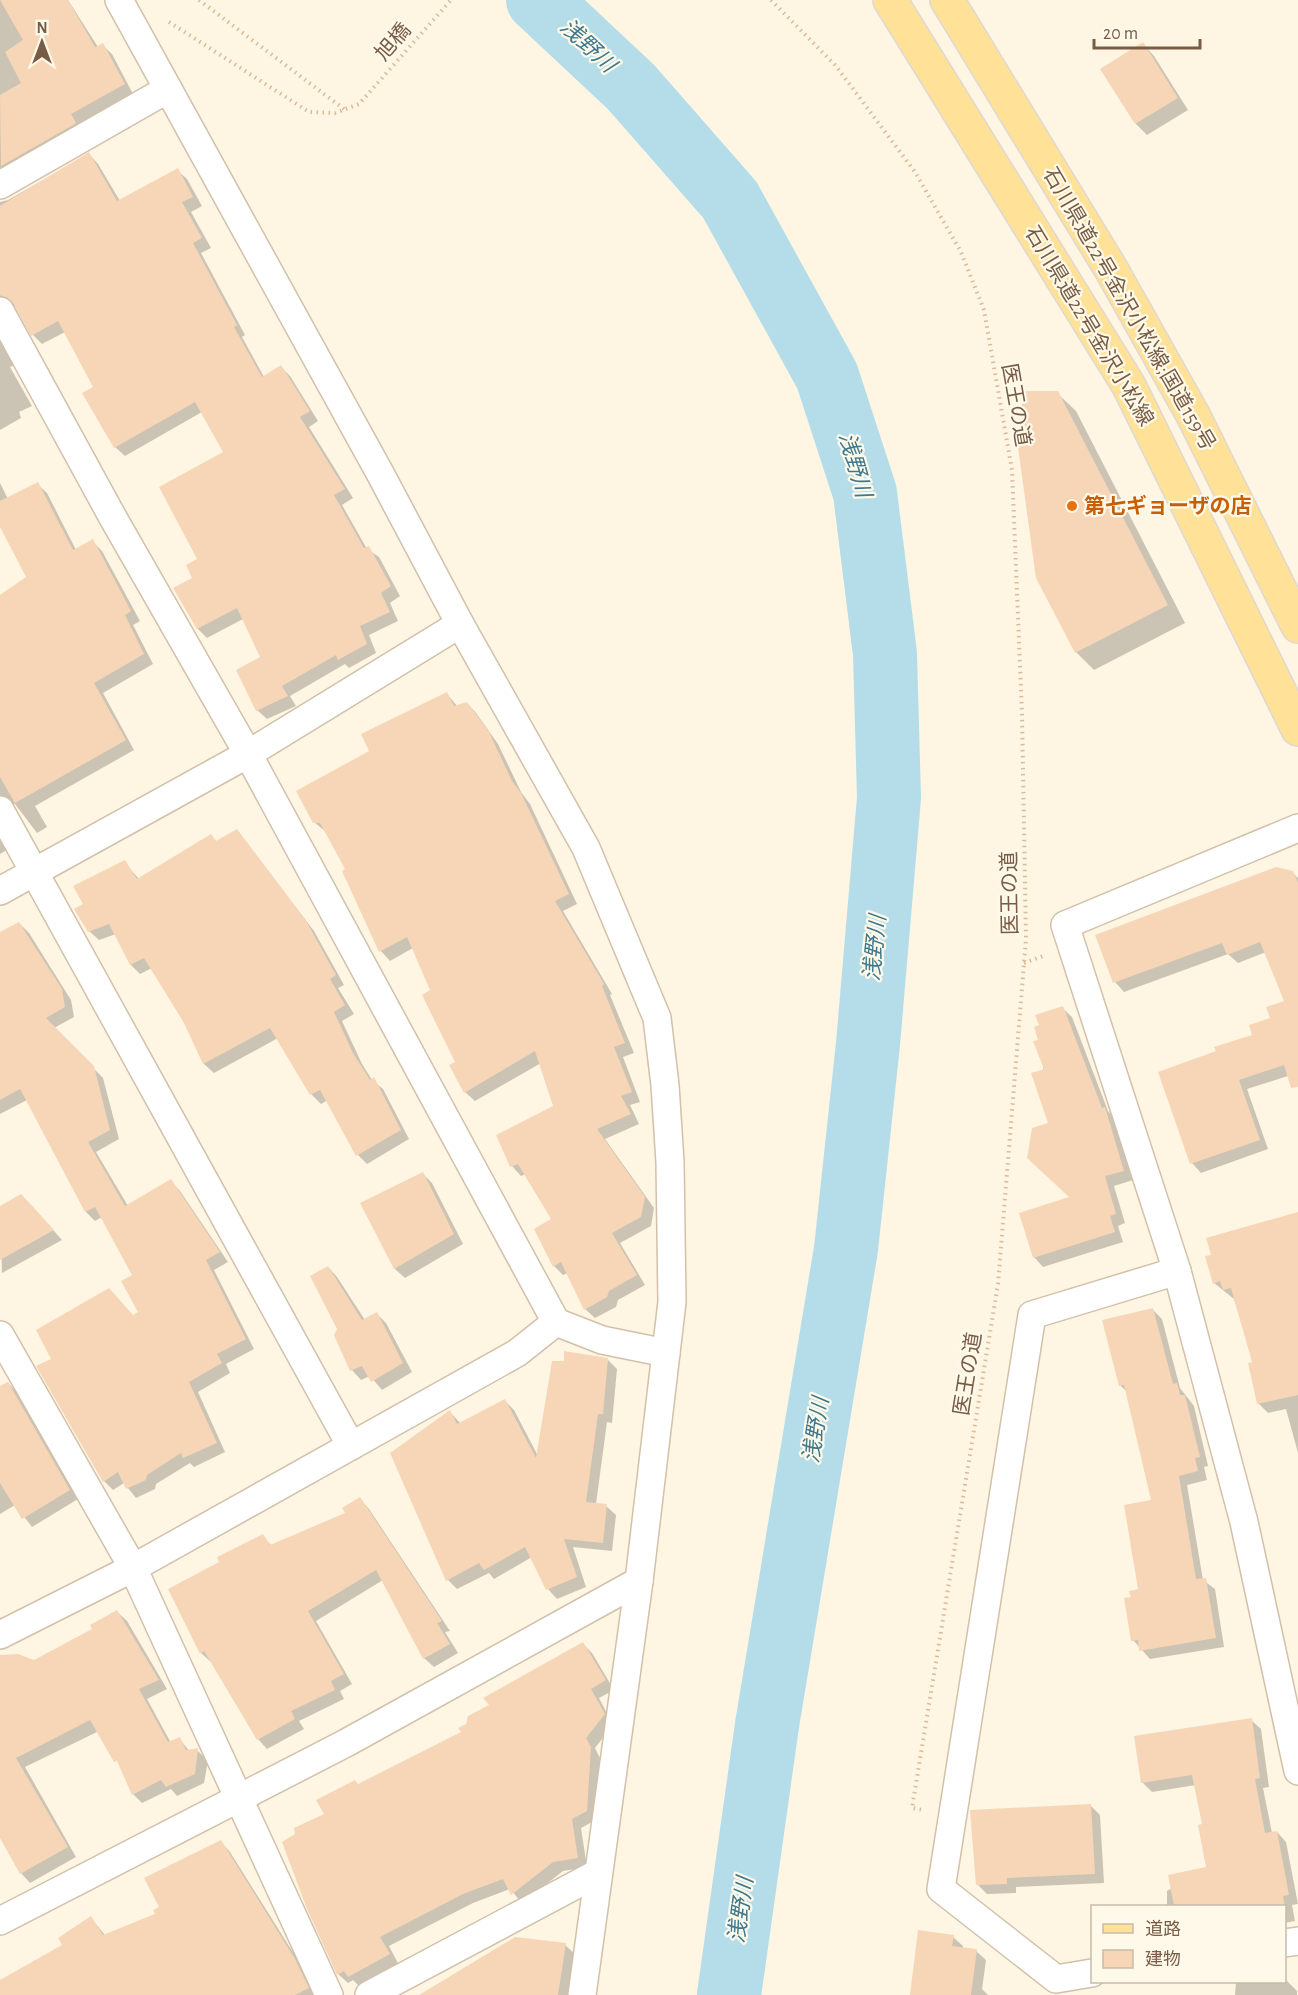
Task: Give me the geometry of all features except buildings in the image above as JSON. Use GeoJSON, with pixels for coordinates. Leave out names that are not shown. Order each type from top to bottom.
{"type":"FeatureCollection","features":[{"type":"Feature","properties":{"kind":"main road","name":"石川県道22号金沢小松線"},"geometry":{"type":"LineString","coordinates":[[890,0],[1129,386],[1298,729]]}},
{"type":"Feature","properties":{"kind":"main road","name":"石川県道22号金沢小松線;国道159号"},"geometry":{"type":"LineString","coordinates":[[947,0],[1111,269],[1187,404],[1298,626]]}},
{"type":"Feature","properties":{"kind":"street"},"geometry":{"type":"LineString","coordinates":[[119,0],[381,475],[460,624],[586,848],[657,1018],[665,1085],[670,1162],[672,1302],[639,1581],[582,1995]]}},
{"type":"Feature","properties":{"kind":"street"},"geometry":{"type":"LineString","coordinates":[[0,185],[168,90]]}},
{"type":"Feature","properties":{"kind":"street"},"geometry":{"type":"LineString","coordinates":[[0,311],[112,516],[248,754],[556,1322],[602,1340],[666,1353]]}},
{"type":"Feature","properties":{"kind":"street"},"geometry":{"type":"LineString","coordinates":[[0,891],[248,754],[460,624]]}},
{"type":"Feature","properties":{"kind":"street"},"geometry":{"type":"LineString","coordinates":[[0,810],[351,1446]]}},
{"type":"Feature","properties":{"kind":"street"},"geometry":{"type":"LineString","coordinates":[[1298,828],[1065,925],[1177,1271],[1244,1522],[1298,1769]]}},
{"type":"Feature","properties":{"kind":"street"},"geometry":{"type":"LineString","coordinates":[[1091,1973],[1056,1979],[941,1890],[1032,1315],[1177,1271]]}},
{"type":"Feature","properties":{"kind":"street"},"geometry":{"type":"LineString","coordinates":[[0,1635],[133,1568],[517,1353],[556,1322]]}},
{"type":"Feature","properties":{"kind":"street"},"geometry":{"type":"LineString","coordinates":[[0,1335],[133,1568],[328,1995]]}},
{"type":"Feature","properties":{"kind":"street"},"geometry":{"type":"LineString","coordinates":[[0,1921],[239,1800],[639,1581]]}},
{"type":"Feature","properties":{"kind":"street"},"geometry":{"type":"LineString","coordinates":[[369,1995],[598,1874]]}},
{"type":"Feature","properties":{"kind":"path"},"geometry":{"type":"LineString","coordinates":[[198,0],[345,109]]}},
{"type":"Feature","properties":{"kind":"path","name":"旭橋"},"geometry":{"type":"LineString","coordinates":[[345,109],[359,104],[451,0]]}},
{"type":"Feature","properties":{"kind":"path","name":"医王の道"},"geometry":{"type":"LineString","coordinates":[[771,0],[836,66],[915,172],[961,252],[984,310],[1012,470],[1022,714],[1026,939],[998,1284],[912,1808],[953,1814]]}},
{"type":"Feature","properties":{"kind":"path"},"geometry":{"type":"LineString","coordinates":[[164,19],[309,112],[335,113],[345,109]]}},
{"type":"Feature","properties":{"kind":"waterway","name":"浅野川"},"geometry":{"type":"LineString","coordinates":[[538,0],[631,87],[730,200],[827,376],[865,493],[885,654],[889,798],[868,1044],[846,1249],[767,1725],[729,1995]]}},
{"type":"Feature","properties":{"kind":"place","name":"第七ギョーザの店"},"geometry":{"type":"Point","coordinates":[1072,506]}}]}
